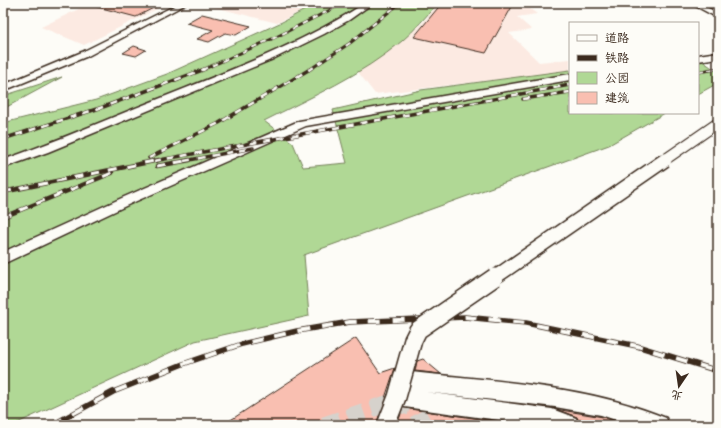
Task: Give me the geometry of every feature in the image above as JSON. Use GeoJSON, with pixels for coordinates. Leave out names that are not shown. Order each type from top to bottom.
{"type":"FeatureCollection","features":[{"type":"Feature","properties":{"kind":"street"},"geometry":{"type":"LineString","coordinates":[[3,88],[85,54],[185,3]]}},
{"type":"Feature","properties":{"kind":"street"},"geometry":{"type":"LineString","coordinates":[[3,164],[76,137],[276,54],[325,32],[370,3]]}},
{"type":"Feature","properties":{"kind":"street"},"geometry":{"type":"LineString","coordinates":[[693,3],[718,16]]}},
{"type":"Feature","properties":{"kind":"street"},"geometry":{"type":"LineString","coordinates":[[702,58],[718,55]]}},
{"type":"Feature","properties":{"kind":"street"},"geometry":{"type":"LineString","coordinates":[[702,58],[718,65]]}},
{"type":"Feature","properties":{"kind":"street"},"geometry":{"type":"LineString","coordinates":[[3,258],[277,133],[303,123],[569,77]]}},
{"type":"Feature","properties":{"kind":"street"},"geometry":{"type":"LineString","coordinates":[[386,425],[400,389],[412,340],[418,330],[718,122]]}},
{"type":"Feature","properties":{"kind":"street"},"geometry":{"type":"LineString","coordinates":[[400,389],[547,397],[601,406],[659,425]]}},
{"type":"Feature","properties":{"kind":"street"},"geometry":{"type":"LineString","coordinates":[[400,389],[552,418],[569,425]]}},
{"type":"Feature","properties":{"kind":"shaded area"},"geometry":{"type":"Polygon","coordinates":[[[73,3],[169,3],[84,45],[41,27],[85,6],[73,3]]]}},
{"type":"Feature","properties":{"kind":"shaded area"},"geometry":{"type":"Polygon","coordinates":[[[318,3],[277,23],[202,4],[318,3]]]}},
{"type":"Feature","properties":{"kind":"shaded area"},"geometry":{"type":"Polygon","coordinates":[[[439,3],[525,3],[525,5],[537,14],[517,17],[532,30],[509,33],[539,62],[569,59],[569,71],[375,94],[358,72],[402,41],[422,23],[439,3]]]}},
{"type":"Feature","properties":{"kind":"green space"},"geometry":{"type":"Polygon","coordinates":[[[318,3],[438,3],[407,37],[387,53],[336,85],[264,121],[293,143],[303,167],[347,163],[333,110],[421,90],[569,70],[569,114],[663,114],[609,145],[304,255],[309,316],[195,341],[13,425],[3,425],[3,123],[96,100],[167,74],[282,22],[318,3]]]}},
{"type":"Feature","properties":{"kind":"green space"},"geometry":{"type":"Polygon","coordinates":[[[699,59],[718,72],[718,83],[699,93],[699,59]]]}},
{"type":"Feature","properties":{"kind":"green space"},"geometry":{"type":"Polygon","coordinates":[[[62,77],[3,109],[3,96],[62,77]]]}},
{"type":"Feature","properties":{"kind":"building"},"geometry":{"type":"Polygon","coordinates":[[[94,3],[163,3],[136,17],[94,6],[94,3]]]}},
{"type":"Feature","properties":{"kind":"building"},"geometry":{"type":"Polygon","coordinates":[[[442,3],[514,3],[486,53],[414,37],[442,3]]]}},
{"type":"Feature","properties":{"kind":"building"},"geometry":{"type":"Polygon","coordinates":[[[202,14],[251,26],[236,35],[225,33],[209,42],[197,39],[213,30],[186,23],[202,14]]]}},
{"type":"Feature","properties":{"kind":"building"},"geometry":{"type":"Polygon","coordinates":[[[134,46],[146,50],[136,56],[123,53],[134,46]]]}},
{"type":"Feature","properties":{"kind":"building"},"geometry":{"type":"Polygon","coordinates":[[[356,338],[380,373],[395,368],[376,425],[223,425],[356,338]]]}},
{"type":"Feature","properties":{"kind":"building"},"geometry":{"type":"Polygon","coordinates":[[[423,359],[441,374],[415,371],[417,361],[423,359]]]}},
{"type":"Feature","properties":{"kind":"building"},"geometry":{"type":"Polygon","coordinates":[[[403,408],[523,425],[397,425],[403,408]]]}},
{"type":"Feature","properties":{"kind":"building"},"geometry":{"type":"Polygon","coordinates":[[[555,409],[603,417],[620,423],[620,425],[580,425],[577,417],[555,409]]]}},
{"type":"Feature","properties":{"kind":"tunnel"},"geometry":{"type":"LineString","coordinates":[[324,425],[392,402],[410,407],[417,413],[424,425]]}},
{"type":"Feature","properties":{"kind":"railway"},"geometry":{"type":"LineString","coordinates":[[202,70],[274,38],[344,3]]}},
{"type":"Feature","properties":{"kind":"railway"},"geometry":{"type":"LineString","coordinates":[[309,70],[350,43],[400,3]]}},
{"type":"Feature","properties":{"kind":"railway"},"geometry":{"type":"LineString","coordinates":[[3,139],[103,107],[205,69]]}},
{"type":"Feature","properties":{"kind":"railway"},"geometry":{"type":"LineString","coordinates":[[149,158],[219,123],[310,69]]}},
{"type":"Feature","properties":{"kind":"railway"},"geometry":{"type":"LineString","coordinates":[[711,70],[718,69]]}},
{"type":"Feature","properties":{"kind":"railway"},"geometry":{"type":"LineString","coordinates":[[699,72],[711,70]]}},
{"type":"Feature","properties":{"kind":"railway"},"geometry":{"type":"LineString","coordinates":[[155,161],[569,85]]}},
{"type":"Feature","properties":{"kind":"railway"},"geometry":{"type":"LineString","coordinates":[[523,99],[569,92]]}},
{"type":"Feature","properties":{"kind":"railway"},"geometry":{"type":"LineString","coordinates":[[184,161],[253,148]]}},
{"type":"Feature","properties":{"kind":"railway"},"geometry":{"type":"LineString","coordinates":[[157,166],[190,160]]}},
{"type":"Feature","properties":{"kind":"railway"},"geometry":{"type":"LineString","coordinates":[[3,192],[155,161]]}},
{"type":"Feature","properties":{"kind":"railway"},"geometry":{"type":"LineString","coordinates":[[3,217],[112,173]]}},
{"type":"Feature","properties":{"kind":"railway"},"geometry":{"type":"LineString","coordinates":[[52,425],[113,392],[183,364],[242,344],[297,331],[350,322],[465,317],[526,323],[637,346],[718,371]]}}]}
